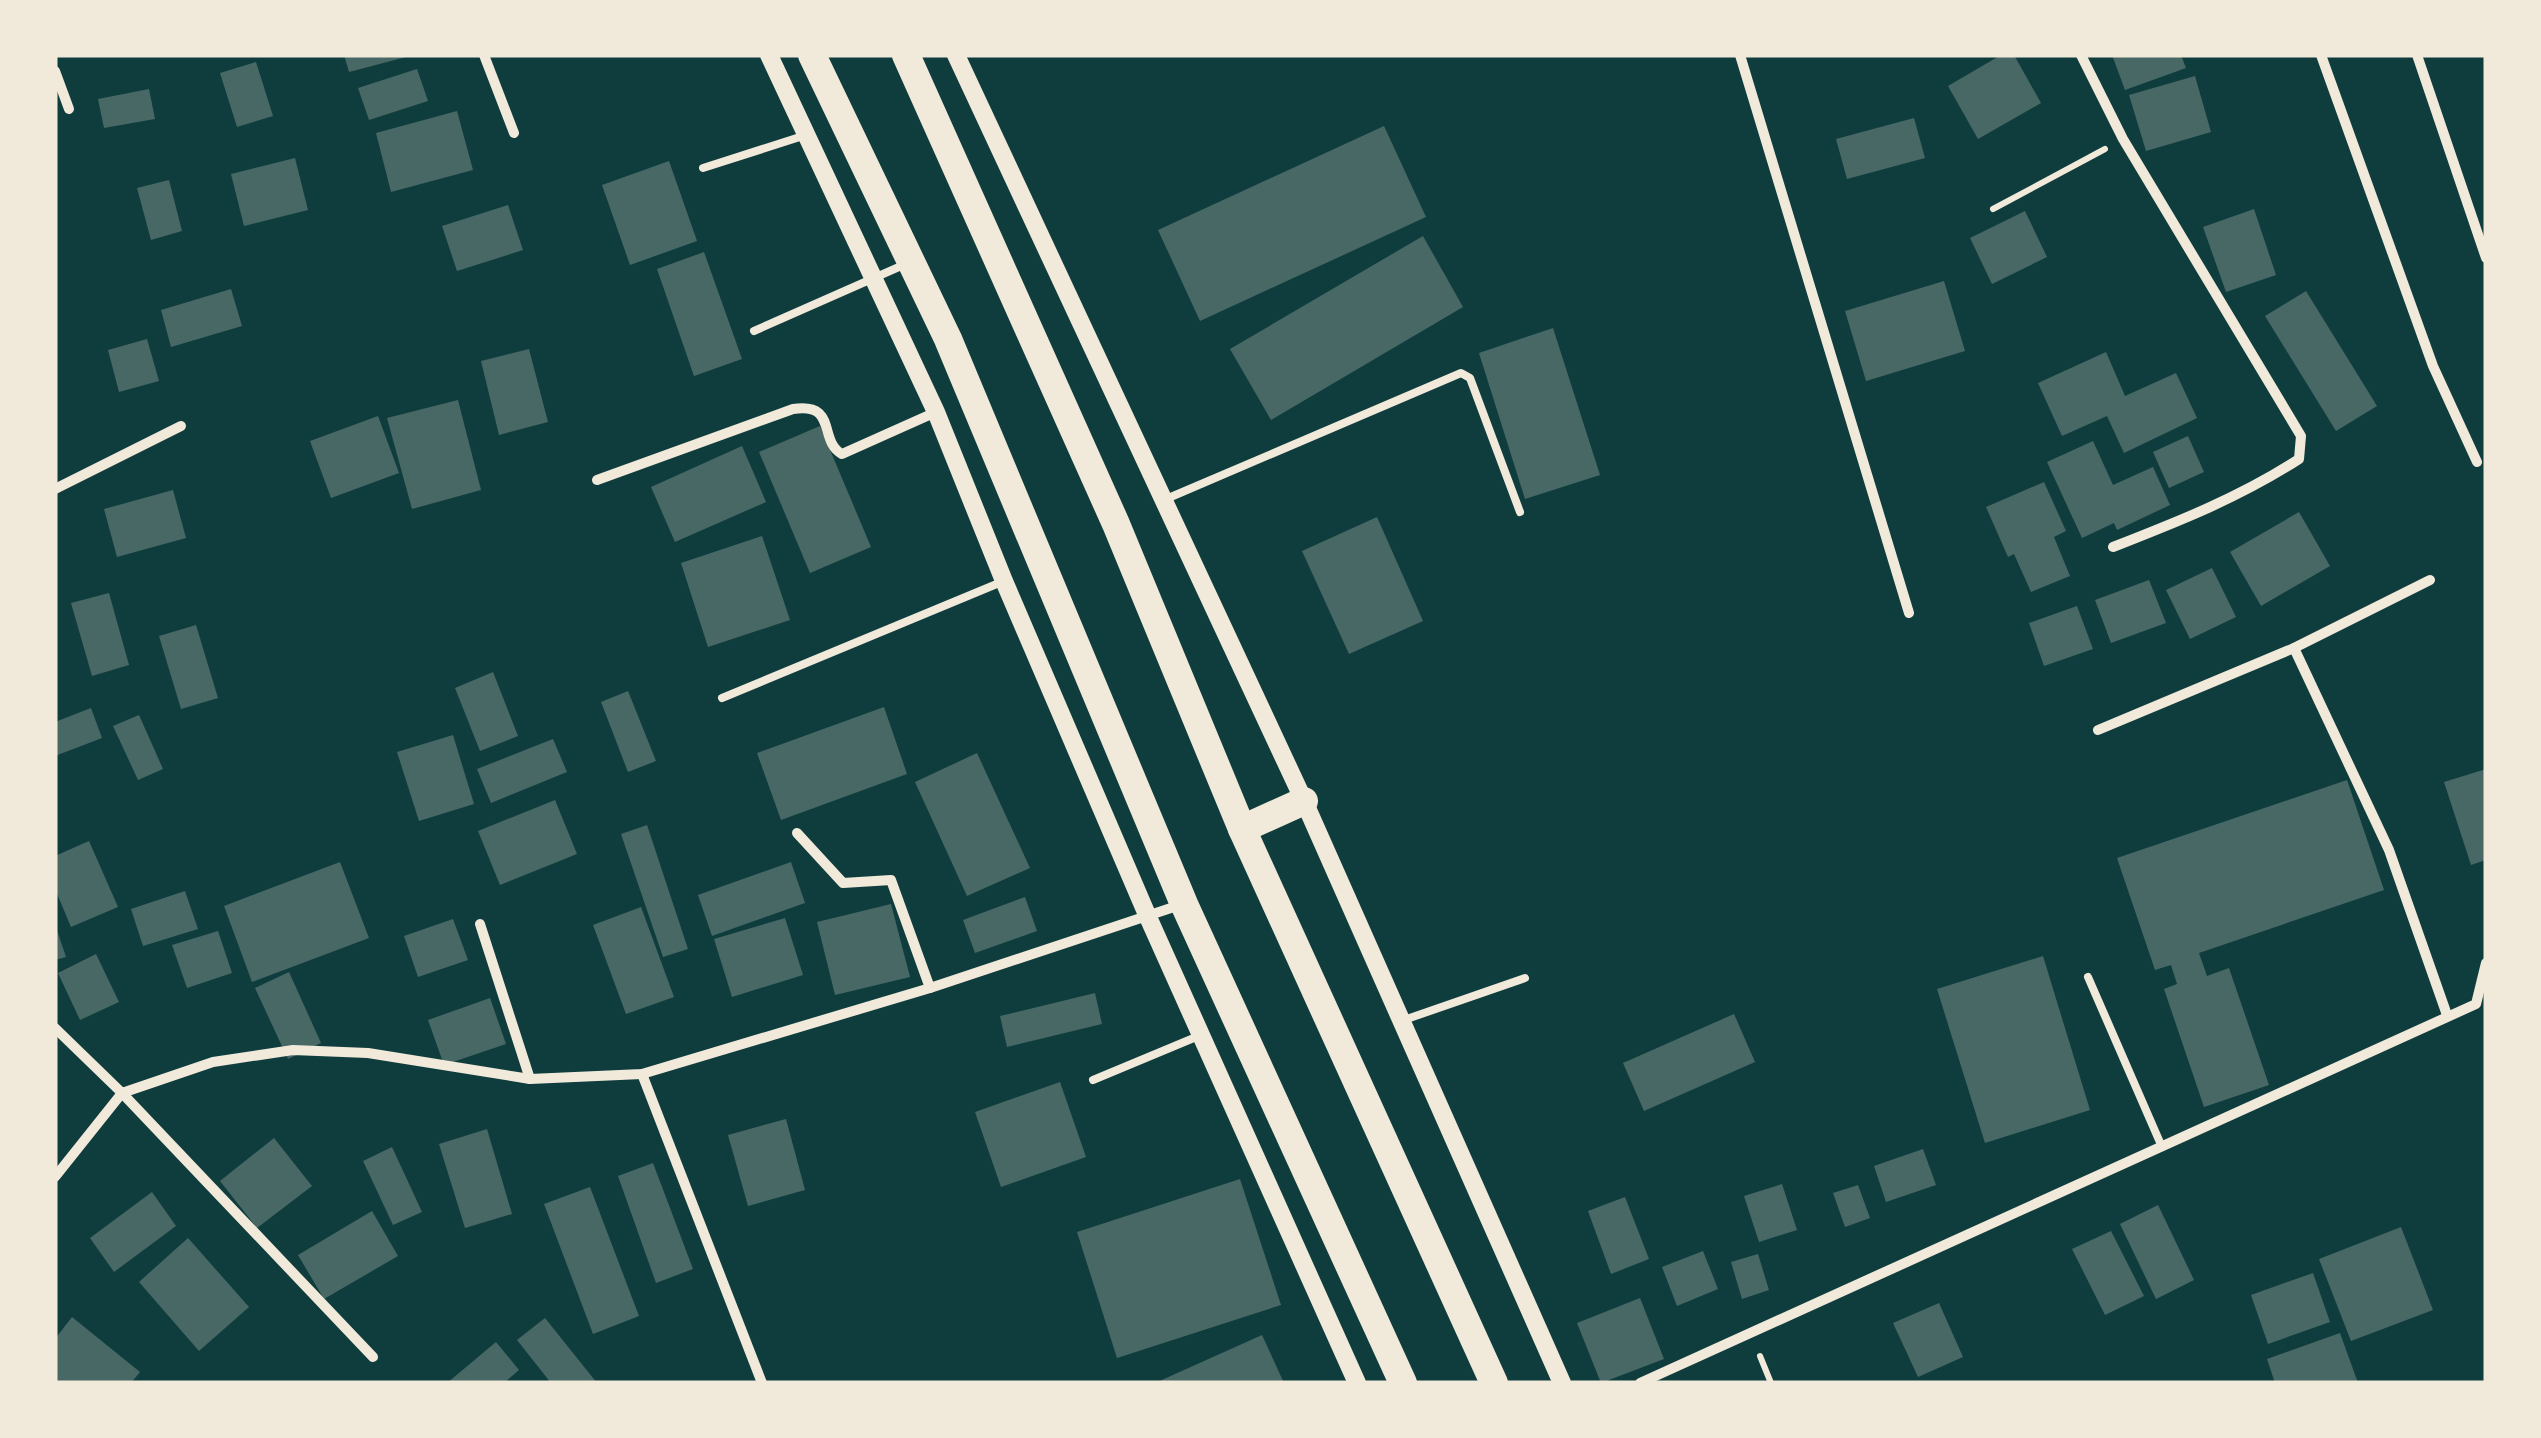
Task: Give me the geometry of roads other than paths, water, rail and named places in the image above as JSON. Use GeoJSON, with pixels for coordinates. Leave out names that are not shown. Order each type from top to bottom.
{"type":"FeatureCollection","features":[{"type":"Feature","properties":{"kind":"highway"},"geometry":{"type":"LineString","coordinates":[[906,55],[1116,524],[1242,829],[1494,1383]]}},
{"type":"Feature","properties":{"kind":"highway"},"geometry":{"type":"LineString","coordinates":[[813,56],[912,261],[1184,904],[1403,1383]]}},
{"type":"Feature","properties":{"kind":"highway"},"geometry":{"type":"LineString","coordinates":[[1242,829],[1304,801]]}},
{"type":"Feature","properties":{"kind":"street"},"geometry":{"type":"LineString","coordinates":[[484,55],[514,134]]}},
{"type":"Feature","properties":{"kind":"street"},"geometry":{"type":"LineString","coordinates":[[769,55],[936,412],[1148,917],[1357,1383]]}},
{"type":"Feature","properties":{"kind":"street"},"geometry":{"type":"LineString","coordinates":[[956,55],[1304,801],[1562,1383]]}},
{"type":"Feature","properties":{"kind":"street"},"geometry":{"type":"LineString","coordinates":[[1740,55],[1909,613]]}},
{"type":"Feature","properties":{"kind":"street"},"geometry":{"type":"LineString","coordinates":[[2081,55],[2124,139],[2302,436],[2299,459],[2283,470],[2203,512],[2113,547]]}},
{"type":"Feature","properties":{"kind":"street"},"geometry":{"type":"LineString","coordinates":[[2321,55],[2434,366],[2477,462]]}},
{"type":"Feature","properties":{"kind":"street"},"geometry":{"type":"LineString","coordinates":[[2417,55],[2486,258]]}},
{"type":"Feature","properties":{"kind":"street"},"geometry":{"type":"LineString","coordinates":[[55,71],[69,109]]}},
{"type":"Feature","properties":{"kind":"street"},"geometry":{"type":"LineString","coordinates":[[597,480],[793,409],[807,407],[818,412],[826,422],[833,446],[842,454],[936,412]]}},
{"type":"Feature","properties":{"kind":"street"},"geometry":{"type":"LineString","coordinates":[[55,489],[182,426]]}},
{"type":"Feature","properties":{"kind":"street"},"geometry":{"type":"LineString","coordinates":[[2098,730],[2294,648],[2430,580]]}},
{"type":"Feature","properties":{"kind":"street"},"geometry":{"type":"LineString","coordinates":[[2294,648],[2388,850],[2447,1015]]}},
{"type":"Feature","properties":{"kind":"street"},"geometry":{"type":"LineString","coordinates":[[797,833],[843,884],[891,880],[930,988]]}},
{"type":"Feature","properties":{"kind":"street"},"geometry":{"type":"LineString","coordinates":[[55,1177],[122,1094],[213,1062],[293,1050],[368,1053],[530,1079],[642,1074],[930,988],[1184,904]]}},
{"type":"Feature","properties":{"kind":"street"},"geometry":{"type":"LineString","coordinates":[[480,924],[530,1079]]}},
{"type":"Feature","properties":{"kind":"street"},"geometry":{"type":"LineString","coordinates":[[1640,1383],[2476,1004],[2486,963]]}},
{"type":"Feature","properties":{"kind":"street"},"geometry":{"type":"LineString","coordinates":[[55,1028],[373,1357]]}},
{"type":"Feature","properties":{"kind":"street"},"geometry":{"type":"LineString","coordinates":[[642,1074],[762,1383]]}},
{"type":"Feature","properties":{"kind":"lane"},"geometry":{"type":"LineString","coordinates":[[703,168],[808,134]]}},
{"type":"Feature","properties":{"kind":"lane"},"geometry":{"type":"LineString","coordinates":[[754,331],[912,261]]}},
{"type":"Feature","properties":{"kind":"lane"},"geometry":{"type":"LineString","coordinates":[[1164,500],[1461,373],[1470,378],[1520,512]]}},
{"type":"Feature","properties":{"kind":"lane"},"geometry":{"type":"LineString","coordinates":[[722,698],[1004,581]]}},
{"type":"Feature","properties":{"kind":"lane"},"geometry":{"type":"LineString","coordinates":[[2088,977],[2163,1148]]}},
{"type":"Feature","properties":{"kind":"lane"},"geometry":{"type":"LineString","coordinates":[[1402,1021],[1525,978]]}},
{"type":"Feature","properties":{"kind":"lane"},"geometry":{"type":"LineString","coordinates":[[1093,1080],[1201,1036]]}}]}
